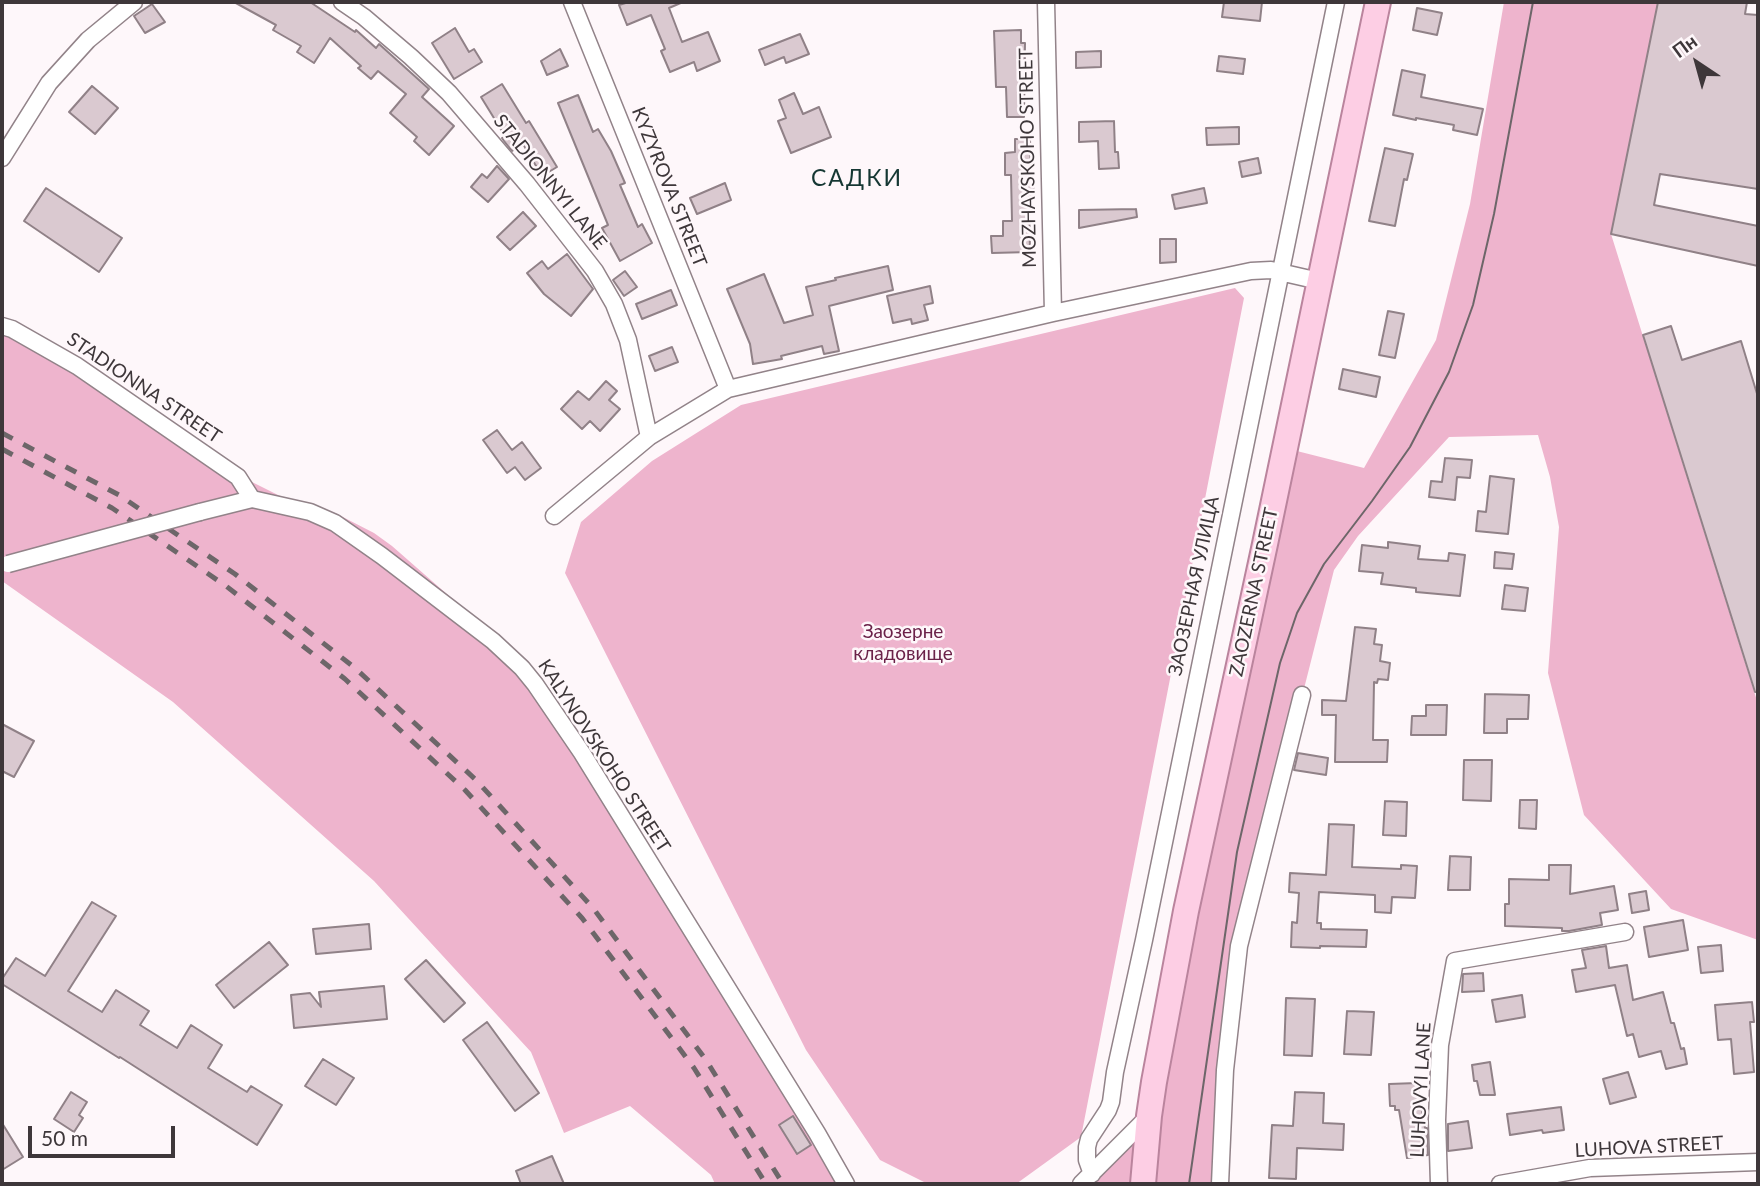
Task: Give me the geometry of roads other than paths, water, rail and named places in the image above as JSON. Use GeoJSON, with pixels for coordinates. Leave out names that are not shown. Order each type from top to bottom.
{"type":"FeatureCollection","features":[{"type":"Feature","properties":{"kind":"main road","name":"ZAOZERNA STREET"},"geometry":{"type":"LineString","coordinates":[[1143,1184],[1149,1116],[1186,911],[1378,2]]}},
{"type":"Feature","properties":{"kind":"street"},"geometry":{"type":"LineString","coordinates":[[2,158],[49,83],[88,40],[134,2]]}},
{"type":"Feature","properties":{"kind":"street","name":"STADIONNYI LANE"},"geometry":{"type":"LineString","coordinates":[[342,2],[364,17],[449,93],[527,184],[595,271],[614,304],[628,340],[649,437]]}},
{"type":"Feature","properties":{"kind":"street","name":"KYZYROVA STREET"},"geometry":{"type":"LineString","coordinates":[[572,2],[728,389]]}},
{"type":"Feature","properties":{"kind":"street","name":"MOZHAYSKOHO STREET"},"geometry":{"type":"LineString","coordinates":[[1046,2],[1053,313]]}},
{"type":"Feature","properties":{"kind":"street","name":"ЗАОЗЕРНАЯ УЛИЦА"},"geometry":{"type":"LineString","coordinates":[[1086,1179],[1089,1139],[1111,1102],[1336,2]]}},
{"type":"Feature","properties":{"kind":"street"},"geometry":{"type":"LineString","coordinates":[[554,516],[649,437],[728,389],[1053,313],[1251,271],[1271,270],[1319,281]]}},
{"type":"Feature","properties":{"kind":"street","name":"STADIONNA STREET"},"geometry":{"type":"LineString","coordinates":[[2,326],[12,328],[77,366],[238,477],[252,499]]}},
{"type":"Feature","properties":{"kind":"street","name":"KALYNOVSKOHO STREET"},"geometry":{"type":"LineString","coordinates":[[5,564],[252,499],[310,512],[335,523],[382,556],[493,641],[535,684],[582,753],[846,1184]]}},
{"type":"Feature","properties":{"kind":"street"},"geometry":{"type":"LineString","coordinates":[[1220,1184],[1225,1070],[1239,946],[1302,695]]}},
{"type":"Feature","properties":{"kind":"street","name":"LUHOVYI LANE"},"geometry":{"type":"LineString","coordinates":[[1439,1184],[1437,1120],[1440,1045],[1455,961],[1625,932]]}},
{"type":"Feature","properties":{"kind":"street"},"geometry":{"type":"LineString","coordinates":[[1086,1179],[1149,1116]]}},
{"type":"Feature","properties":{"kind":"street","name":"LUHOVA STREET"},"geometry":{"type":"LineString","coordinates":[[1500,1184],[1590,1168],[1758,1162]]}},
{"type":"Feature","properties":{"kind":"tram line"},"geometry":{"type":"LineString","coordinates":[[1189,1184],[1237,852],[1280,663],[1297,613],[1324,564],[1410,447],[1449,372],[1473,305],[1494,214],[1533,2]]}},
{"type":"Feature","properties":{"kind":"railway"},"geometry":{"type":"LineString","coordinates":[[2,433],[119,495],[235,574],[355,668],[476,780],[593,908],[706,1060],[783,1184]]}},
{"type":"Feature","properties":{"kind":"railway"},"geometry":{"type":"LineString","coordinates":[[2,449],[112,508],[226,586],[345,679],[465,790],[582,918],[694,1068],[766,1184]]}},
{"type":"Feature","properties":{"kind":"district","name":"САДКИ"},"geometry":{"type":"Point","coordinates":[857,179]}},
{"type":"Feature","properties":{"kind":"park label","name":"Заозерне кладовище"},"geometry":{"type":"Point","coordinates":[903,643]}}]}
